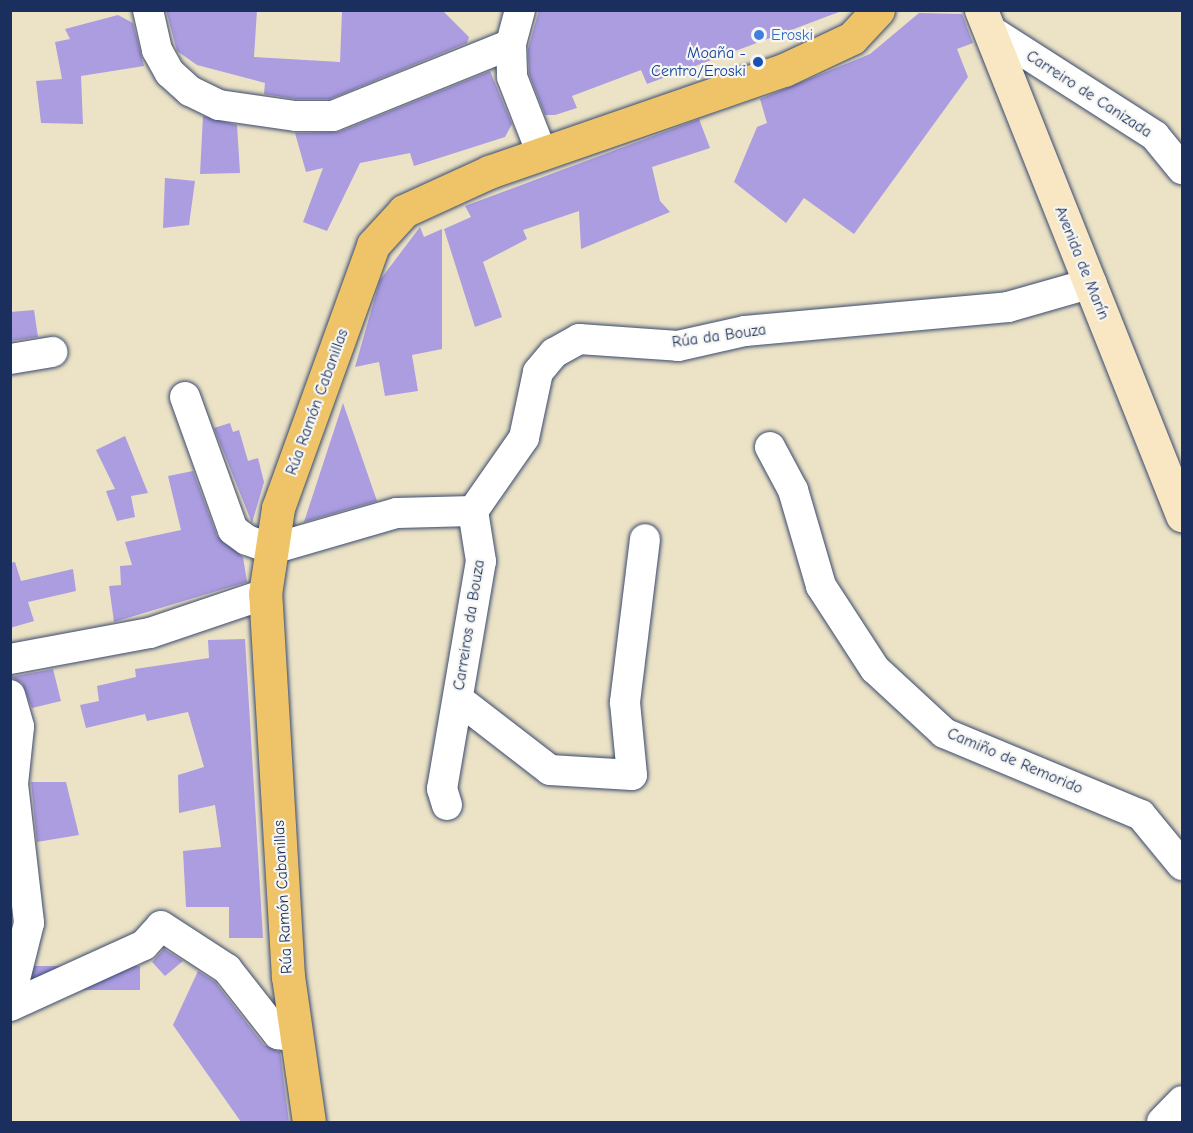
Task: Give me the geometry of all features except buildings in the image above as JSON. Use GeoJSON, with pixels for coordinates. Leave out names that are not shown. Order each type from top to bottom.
{"type":"FeatureCollection","features":[{"type":"Feature","properties":{"kind":"main road","name":"Rúa Ramón Cabanillas"},"geometry":{"type":"LineString","coordinates":[[309,1122],[295,1037],[265,594],[278,508],[374,245],[404,211],[542,154],[784,70],[852,38],[878,10]]}},
{"type":"Feature","properties":{"kind":"main road","name":"Avenida de Marín"},"geometry":{"type":"LineString","coordinates":[[984,20],[1092,283],[1182,515]]}},
{"type":"Feature","properties":{"kind":"street"},"geometry":{"type":"LineString","coordinates":[[148,10],[157,50],[170,73],[219,105],[261,113],[333,116],[511,44]]}},
{"type":"Feature","properties":{"kind":"street"},"geometry":{"type":"LineString","coordinates":[[520,10],[511,44],[512,77],[542,154]]}},
{"type":"Feature","properties":{"kind":"street","name":"Carreiro de Canizada"},"geometry":{"type":"LineString","coordinates":[[984,20],[1155,136],[1182,169]]}},
{"type":"Feature","properties":{"kind":"street","name":"Rúa da Bouza"},"geometry":{"type":"LineString","coordinates":[[472,511],[524,438],[538,372],[554,353],[579,339],[678,346],[745,331],[1008,307],[1092,283]]}},
{"type":"Feature","properties":{"kind":"street"},"geometry":{"type":"LineString","coordinates":[[10,359],[52,352]]}},
{"type":"Feature","properties":{"kind":"street"},"geometry":{"type":"LineString","coordinates":[[185,397],[232,530],[272,549],[397,513],[472,511]]}},
{"type":"Feature","properties":{"kind":"street","name":"Camiño de Remorido"},"geometry":{"type":"LineString","coordinates":[[770,447],[793,490],[821,586],[875,669],[944,733],[1141,815],[1182,865]]}},
{"type":"Feature","properties":{"kind":"street","name":"Carreiros da Bouza"},"geometry":{"type":"LineString","coordinates":[[472,511],[481,561],[458,699],[550,770],[632,775],[625,702],[645,539]]}},
{"type":"Feature","properties":{"kind":"street"},"geometry":{"type":"LineString","coordinates":[[10,659],[150,633],[265,594]]}},
{"type":"Feature","properties":{"kind":"street"},"geometry":{"type":"LineString","coordinates":[[10,695],[19,727],[13,784],[29,923],[10,999]]}},
{"type":"Feature","properties":{"kind":"street"},"geometry":{"type":"LineString","coordinates":[[447,805],[442,789],[458,699]]}},
{"type":"Feature","properties":{"kind":"street"},"geometry":{"type":"LineString","coordinates":[[10,1006],[144,945],[161,926],[227,969],[278,1034],[295,1037]]}},
{"type":"Feature","properties":{"kind":"street"},"geometry":{"type":"LineString","coordinates":[[1162,1122],[1182,1101]]}},
{"type":"Feature","properties":{"kind":"place","name":"Eroski"},"geometry":{"type":"Point","coordinates":[759,35]}},
{"type":"Feature","properties":{"kind":"place","name":"Moaña - Centro/Eroski"},"geometry":{"type":"Point","coordinates":[758,62]}}]}
